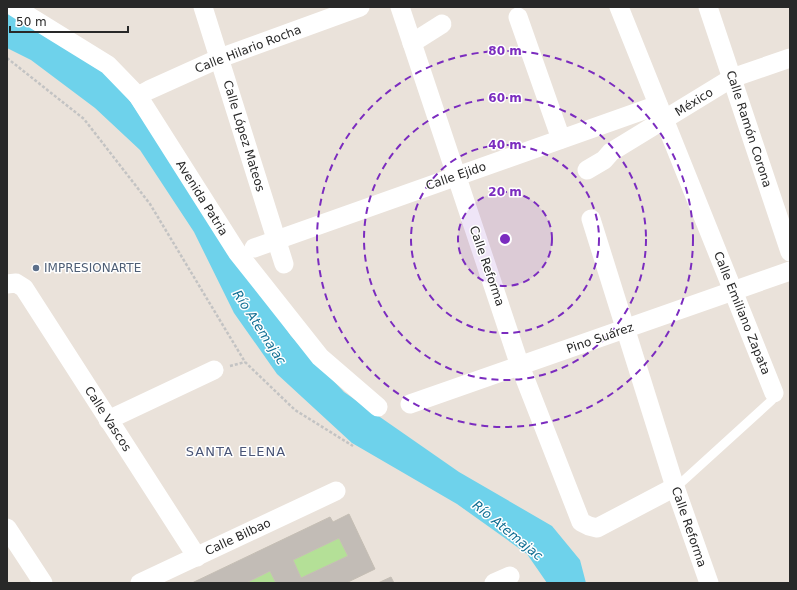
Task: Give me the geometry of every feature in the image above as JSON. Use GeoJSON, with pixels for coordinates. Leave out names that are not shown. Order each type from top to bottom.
{"type":"FeatureCollection","features":[{"type":"Feature","properties":{"kind":"street","name":"Avenida Patria"},"geometry":{"type":"LineString","coordinates":[[14,7],[108,65],[138,96],[237,252],[320,357],[378,407]]}},
{"type":"Feature","properties":{"kind":"street","name":"Calle López Mateos"},"geometry":{"type":"LineString","coordinates":[[203,7],[284,264]]}},
{"type":"Feature","properties":{"kind":"street","name":"Calle Hilario Rocha"},"geometry":{"type":"LineString","coordinates":[[138,96],[220,58],[360,7]]}},
{"type":"Feature","properties":{"kind":"street","name":"Calle Reforma"},"geometry":{"type":"LineString","coordinates":[[400,7],[520,366],[581,522]]}},
{"type":"Feature","properties":{"kind":"street","name":"Calle Emiliano Zapata"},"geometry":{"type":"LineString","coordinates":[[618,7],[774,393]]}},
{"type":"Feature","properties":{"kind":"street","name":"Calle Ramón Corona"},"geometry":{"type":"LineString","coordinates":[[708,7],[790,252]]}},
{"type":"Feature","properties":{"kind":"street"},"geometry":{"type":"LineString","coordinates":[[518,17],[561,139]]}},
{"type":"Feature","properties":{"kind":"street"},"geometry":{"type":"LineString","coordinates":[[412,43],[442,24]]}},
{"type":"Feature","properties":{"kind":"street","name":"México"},"geometry":{"type":"LineString","coordinates":[[661,113],[732,78],[790,58]]}},
{"type":"Feature","properties":{"kind":"street"},"geometry":{"type":"LineString","coordinates":[[587,170],[604,160],[611,152],[661,113]]}},
{"type":"Feature","properties":{"kind":"street","name":"Calle Ejido"},"geometry":{"type":"LineString","coordinates":[[254,248],[561,139],[661,113]]}},
{"type":"Feature","properties":{"kind":"street","name":"Calle Reforma"},"geometry":{"type":"LineString","coordinates":[[592,219],[675,487],[709,583]]}},
{"type":"Feature","properties":{"kind":"street","name":"Pino Suárez"},"geometry":{"type":"LineString","coordinates":[[410,404],[790,271]]}},
{"type":"Feature","properties":{"kind":"street","name":"Calle Vascos"},"geometry":{"type":"LineString","coordinates":[[11,284],[24,288],[197,557]]}},
{"type":"Feature","properties":{"kind":"street"},"geometry":{"type":"LineString","coordinates":[[108,420],[214,370]]}},
{"type":"Feature","properties":{"kind":"street","name":"Calle Emiliano Zapata"},"geometry":{"type":"LineString","coordinates":[[581,522],[597,528],[675,487]]}},
{"type":"Feature","properties":{"kind":"street","name":"Calle Bilbao"},"geometry":{"type":"LineString","coordinates":[[140,583],[336,491]]}},
{"type":"Feature","properties":{"kind":"street"},"geometry":{"type":"LineString","coordinates":[[7,528],[43,583]]}},
{"type":"Feature","properties":{"kind":"lane","name":"Calle Emiliano Zapata"},"geometry":{"type":"LineString","coordinates":[[675,487],[771,401],[774,397],[774,393]]}},
{"type":"Feature","properties":{"kind":"path"},"geometry":{"type":"LineString","coordinates":[[7,58],[84,118],[150,204],[245,362],[295,410],[353,446]]}},
{"type":"Feature","properties":{"kind":"green space"},"geometry":{"type":"Polygon","coordinates":[[[339,538],[348,556],[301,578],[293,560],[339,538]]]}},
{"type":"Feature","properties":{"kind":"green space"},"geometry":{"type":"Polygon","coordinates":[[[270,571],[276,583],[246,583],[270,571]]]}},
{"type":"Feature","properties":{"kind":"water","name":"Río Atemajac"},"geometry":{"type":"Polygon","coordinates":[[[7,12],[106,66],[291,336],[344,392],[459,472],[552,526],[580,560],[586,583],[547,583],[527,554],[457,504],[352,443],[277,374],[234,313],[194,232],[140,150],[95,108],[31,60],[7,48],[7,12]]]}},
{"type":"Feature","properties":{"kind":"building"},"geometry":{"type":"Polygon","coordinates":[[[349,514],[375,569],[346,583],[276,583],[270,571],[246,583],[192,583],[330,517],[333,522],[349,514]],[[339,538],[293,560],[301,578],[348,556],[339,538]]]}},
{"type":"Feature","properties":{"kind":"building"},"geometry":{"type":"Polygon","coordinates":[[[391,577],[394,583],[378,583],[391,577]]]}},
{"type":"Feature","properties":{"kind":"place","name":"IMPRESIONARTE"},"geometry":{"type":"Point","coordinates":[36,268]}},
{"type":"Feature","properties":{"kind":"district","name":"SANTA ELENA"},"geometry":{"type":"Point","coordinates":[236,451]}}]}
